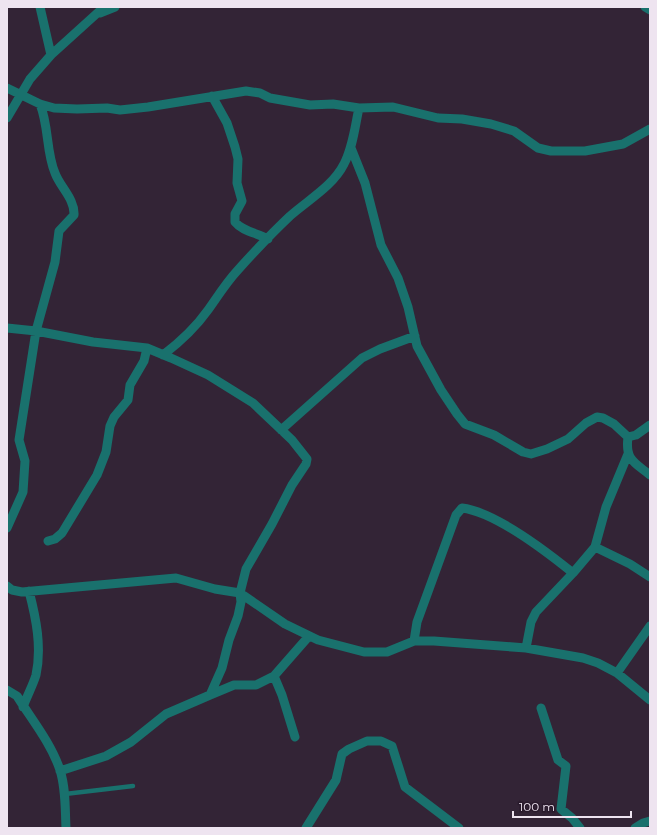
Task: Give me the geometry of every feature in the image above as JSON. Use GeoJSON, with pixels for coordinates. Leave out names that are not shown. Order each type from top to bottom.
{"type":"FeatureCollection","features":[{"type":"Feature","properties":{"kind":"street"},"geometry":{"type":"LineString","coordinates":[[40,7],[50,55]]}},
{"type":"Feature","properties":{"kind":"street"},"geometry":{"type":"LineString","coordinates":[[7,118],[30,79],[50,55],[101,10],[115,7]]}},
{"type":"Feature","properties":{"kind":"street"},"geometry":{"type":"LineString","coordinates":[[645,7],[650,10]]}},
{"type":"Feature","properties":{"kind":"street"},"geometry":{"type":"LineString","coordinates":[[7,88],[40,104],[54,108],[107,108],[120,110],[148,107],[246,91],[260,93],[270,98],[310,105],[333,104],[359,108],[393,107],[438,118],[462,119],[491,124],[514,131],[538,148],[551,152],[585,151],[623,144],[650,129]]}},
{"type":"Feature","properties":{"kind":"street"},"geometry":{"type":"LineString","coordinates":[[212,96],[228,123],[238,159],[237,183],[242,201],[235,214],[235,222],[239,227],[268,239]]}},
{"type":"Feature","properties":{"kind":"street"},"geometry":{"type":"LineString","coordinates":[[7,528],[23,492],[25,461],[19,440],[36,330],[55,262],[59,232],[74,215],[74,209],[54,173],[46,118],[40,104]]}},
{"type":"Feature","properties":{"kind":"street"},"geometry":{"type":"LineString","coordinates":[[163,355],[187,335],[208,310],[221,289],[268,239],[334,177],[344,164],[351,148],[359,108]]}},
{"type":"Feature","properties":{"kind":"street"},"geometry":{"type":"LineString","coordinates":[[351,148],[365,183],[381,245],[398,278],[408,307],[417,346],[441,390],[465,424],[494,435],[523,452],[531,454],[547,449],[568,439],[597,417],[603,418],[614,424],[628,437],[628,454],[606,506],[595,547],[574,573],[536,612],[531,622],[526,648]]}},
{"type":"Feature","properties":{"kind":"street"},"geometry":{"type":"LineString","coordinates":[[7,328],[36,330],[93,342],[147,348],[208,375],[237,393],[252,403],[302,451],[306,459],[306,464],[292,485],[272,524],[246,568],[240,593],[241,602],[238,616],[229,640],[222,668],[210,695]]}},
{"type":"Feature","properties":{"kind":"street"},"geometry":{"type":"LineString","coordinates":[[281,430],[362,358],[380,349],[415,336]]}},
{"type":"Feature","properties":{"kind":"street"},"geometry":{"type":"LineString","coordinates":[[48,541],[55,539],[62,533],[97,475],[106,452],[110,426],[114,417],[128,400],[130,385],[144,361],[147,348]]}},
{"type":"Feature","properties":{"kind":"street"},"geometry":{"type":"LineString","coordinates":[[628,437],[636,435],[650,425]]}},
{"type":"Feature","properties":{"kind":"street"},"geometry":{"type":"LineString","coordinates":[[628,454],[636,464],[650,475]]}},
{"type":"Feature","properties":{"kind":"street"},"geometry":{"type":"LineString","coordinates":[[414,641],[417,622],[456,515],[462,508],[482,514],[515,531],[574,573]]}},
{"type":"Feature","properties":{"kind":"street"},"geometry":{"type":"LineString","coordinates":[[595,547],[630,564],[650,577]]}},
{"type":"Feature","properties":{"kind":"street"},"geometry":{"type":"LineString","coordinates":[[7,586],[12,590],[22,592],[176,578],[215,589],[240,593],[286,624],[309,636],[318,640],[364,652],[387,652],[414,641],[434,641],[526,648],[583,658],[598,663],[617,674],[650,700]]}},
{"type":"Feature","properties":{"kind":"street"},"geometry":{"type":"LineString","coordinates":[[23,707],[36,676],[38,659],[38,637],[29,591]]}},
{"type":"Feature","properties":{"kind":"street"},"geometry":{"type":"LineString","coordinates":[[617,674],[650,626]]}},
{"type":"Feature","properties":{"kind":"street"},"geometry":{"type":"LineString","coordinates":[[60,771],[106,756],[131,742],[157,719],[180,707],[234,685],[256,685],[274,676],[309,636]]}},
{"type":"Feature","properties":{"kind":"street"},"geometry":{"type":"LineString","coordinates":[[274,676],[282,695],[295,736]]}},
{"type":"Feature","properties":{"kind":"street"},"geometry":{"type":"LineString","coordinates":[[7,690],[17,696],[48,744],[60,771],[65,794],[66,828]]}},
{"type":"Feature","properties":{"kind":"street"},"geometry":{"type":"LineString","coordinates":[[541,708],[558,760],[566,766],[561,809],[572,818],[580,828]]}},
{"type":"Feature","properties":{"kind":"street"},"geometry":{"type":"LineString","coordinates":[[306,828],[336,780],[342,754],[349,749],[367,741],[381,741],[392,746],[405,787],[459,828]]}},
{"type":"Feature","properties":{"kind":"street"},"geometry":{"type":"LineString","coordinates":[[635,828],[650,821]]}},
{"type":"Feature","properties":{"kind":"lane"},"geometry":{"type":"LineString","coordinates":[[65,794],[133,786]]}}]}
